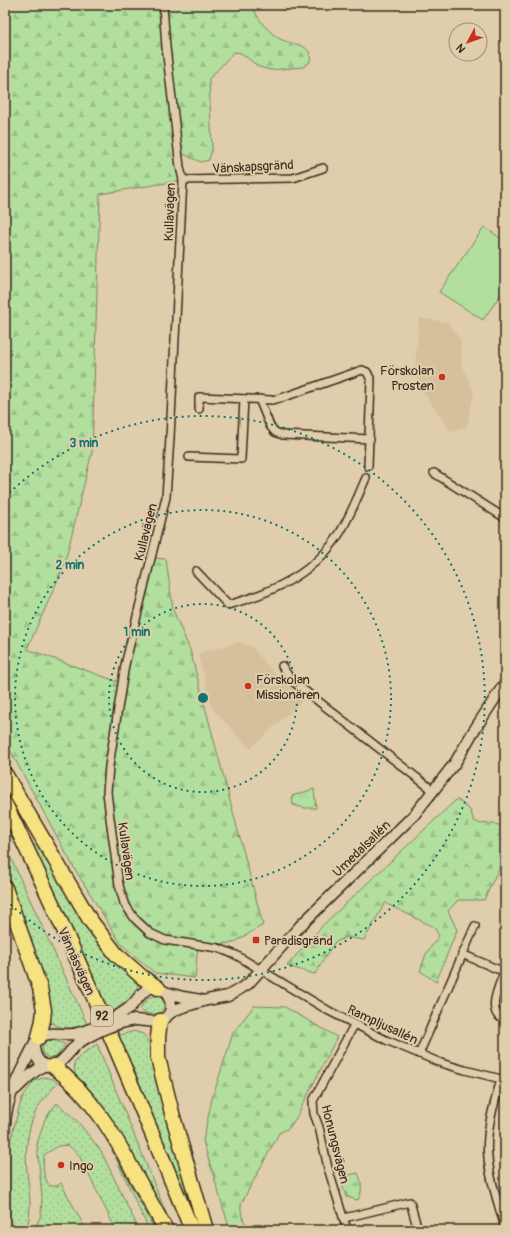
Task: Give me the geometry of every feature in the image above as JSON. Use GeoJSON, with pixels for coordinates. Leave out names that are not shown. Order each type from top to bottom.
{"type":"FeatureCollection","features":[{"type":"Feature","properties":{"kind":"highway"},"geometry":{"type":"LineString","coordinates":[[5,774],[90,920],[116,954],[142,977],[162,990]]}},
{"type":"Feature","properties":{"kind":"highway","name":"Vännäsvägen"},"geometry":{"type":"LineString","coordinates":[[5,804],[49,897],[110,1034],[192,1230]]}},
{"type":"Feature","properties":{"kind":"highway","name":"Vännäsvägen"},"geometry":{"type":"LineString","coordinates":[[5,825],[48,915],[81,990],[182,1230]]}},
{"type":"Feature","properties":{"kind":"highway"},"geometry":{"type":"LineString","coordinates":[[5,888],[40,988],[44,1010],[44,1020],[37,1040]]}},
{"type":"Feature","properties":{"kind":"highway"},"geometry":{"type":"LineString","coordinates":[[165,1017],[158,1037],[158,1058],[172,1117],[206,1230]]}},
{"type":"Feature","properties":{"kind":"highway"},"geometry":{"type":"LineString","coordinates":[[49,1066],[67,1077],[102,1117],[166,1230]]}},
{"type":"Feature","properties":{"kind":"street","name":"Kullavägen"},"geometry":{"type":"LineString","coordinates":[[163,5],[166,47],[180,167],[183,180],[166,497],[125,665],[109,766],[107,792],[119,885],[124,903],[135,918],[150,933],[165,940],[218,948],[236,955],[260,970]]}},
{"type":"Feature","properties":{"kind":"street","name":"Vänskapsgränd"},"geometry":{"type":"LineString","coordinates":[[183,180],[293,178],[324,168]]}},
{"type":"Feature","properties":{"kind":"street"},"geometry":{"type":"LineString","coordinates":[[199,409],[199,397],[272,400],[362,370],[368,372],[371,380],[368,466]]}},
{"type":"Feature","properties":{"kind":"street"},"geometry":{"type":"LineString","coordinates":[[189,457],[241,459],[244,399]]}},
{"type":"Feature","properties":{"kind":"street"},"geometry":{"type":"LineString","coordinates":[[259,399],[270,426],[275,432],[283,435],[370,439]]}},
{"type":"Feature","properties":{"kind":"street"},"geometry":{"type":"LineString","coordinates":[[434,473],[505,518]]}},
{"type":"Feature","properties":{"kind":"street"},"geometry":{"type":"LineString","coordinates":[[196,571],[228,605],[254,598],[282,586],[295,578],[322,556],[336,539],[354,506],[366,478]]}},
{"type":"Feature","properties":{"kind":"street"},"geometry":{"type":"LineString","coordinates":[[282,666],[290,680],[434,791]]}},
{"type":"Feature","properties":{"kind":"street","name":"Umedalsallén"},"geometry":{"type":"LineString","coordinates":[[165,1017],[180,1008],[207,1000],[218,999],[236,992],[248,984],[300,926],[414,815],[455,763],[505,683]]}},
{"type":"Feature","properties":{"kind":"street"},"geometry":{"type":"LineString","coordinates":[[420,1054],[475,926]]}},
{"type":"Feature","properties":{"kind":"street"},"geometry":{"type":"LineString","coordinates":[[462,954],[497,969],[505,970],[494,1002],[494,1010],[497,1015],[505,1020]]}},
{"type":"Feature","properties":{"kind":"street","name":"Rampljusallén"},"geometry":{"type":"LineString","coordinates":[[260,970],[354,1025],[420,1054],[465,1070],[503,1080]]}},
{"type":"Feature","properties":{"kind":"street"},"geometry":{"type":"LineString","coordinates":[[5,1123],[8,1104],[18,1077],[37,1040],[45,1034],[76,1039],[88,1037],[115,1024],[134,1020],[155,1022],[165,1017],[171,1004],[162,990],[147,989],[129,1008],[111,1020],[85,1031],[76,1039],[60,1062],[37,1068],[13,1092]]}},
{"type":"Feature","properties":{"kind":"street","name":"Umedalsallén"},"geometry":{"type":"LineString","coordinates":[[162,990],[183,997],[207,1000]]}},
{"type":"Feature","properties":{"kind":"street","name":"Honungsvägen"},"geometry":{"type":"LineString","coordinates":[[347,1230],[328,1168],[319,1127],[314,1114],[313,1101],[354,1025]]}},
{"type":"Feature","properties":{"kind":"street"},"geometry":{"type":"LineString","coordinates":[[37,1040],[35,1056],[39,1061],[49,1066]]}},
{"type":"Feature","properties":{"kind":"street"},"geometry":{"type":"LineString","coordinates":[[503,1080],[490,1117],[488,1158],[505,1228]]}},
{"type":"Feature","properties":{"kind":"street"},"geometry":{"type":"LineString","coordinates":[[344,1218],[410,1202],[418,1230]]}},
{"type":"Feature","properties":{"kind":"shaded area","name":"Förskolan Prosten"},"geometry":{"type":"Polygon","coordinates":[[[419,318],[448,322],[461,341],[462,365],[474,393],[467,426],[451,432],[419,386],[415,368],[419,318]]]}},
{"type":"Feature","properties":{"kind":"shaded area","name":"Förskolan Missionären"},"geometry":{"type":"Polygon","coordinates":[[[238,642],[250,645],[275,674],[304,699],[250,749],[212,708],[198,653],[238,642]]]}},
{"type":"Feature","properties":{"kind":"green space"},"geometry":{"type":"Polygon","coordinates":[[[5,5],[252,5],[265,27],[282,40],[304,47],[308,50],[310,55],[310,62],[303,67],[271,70],[259,67],[241,53],[234,52],[209,79],[212,149],[209,160],[201,162],[179,152],[183,180],[100,194],[92,452],[64,566],[27,649],[121,683],[151,558],[166,559],[173,610],[190,650],[263,925],[233,943],[198,945],[195,978],[155,973],[121,944],[73,866],[5,741],[5,5]]]}},
{"type":"Feature","properties":{"kind":"green space"},"geometry":{"type":"Polygon","coordinates":[[[484,227],[505,241],[505,288],[483,320],[439,292],[484,227]]]}},
{"type":"Feature","properties":{"kind":"green space"},"geometry":{"type":"Polygon","coordinates":[[[314,789],[316,808],[305,808],[293,805],[292,796],[314,789]]]}},
{"type":"Feature","properties":{"kind":"green space"},"geometry":{"type":"Polygon","coordinates":[[[457,799],[470,810],[474,821],[481,824],[493,823],[505,828],[505,855],[484,900],[458,900],[448,911],[457,930],[436,982],[420,971],[426,954],[439,936],[434,927],[385,903],[364,940],[346,937],[334,943],[315,974],[287,966],[323,925],[457,799]]]}},
{"type":"Feature","properties":{"kind":"green space"},"geometry":{"type":"Polygon","coordinates":[[[38,841],[100,943],[138,985],[133,996],[107,1017],[34,847],[38,841]]]}},
{"type":"Feature","properties":{"kind":"green space"},"geometry":{"type":"Polygon","coordinates":[[[9,854],[87,1024],[72,1028],[62,1028],[53,1024],[49,1020],[46,988],[5,867],[5,857],[9,854]]]}},
{"type":"Feature","properties":{"kind":"green space"},"geometry":{"type":"Polygon","coordinates":[[[153,996],[159,997],[163,1000],[164,1008],[156,1014],[149,1014],[141,1011],[140,1009],[147,999],[153,996]]]}},
{"type":"Feature","properties":{"kind":"green space"},"geometry":{"type":"Polygon","coordinates":[[[254,1006],[285,1007],[337,1037],[296,1118],[289,1128],[279,1133],[241,1204],[241,1211],[247,1230],[230,1230],[203,1141],[212,1099],[233,1033],[254,1006]]]}},
{"type":"Feature","properties":{"kind":"green space"},"geometry":{"type":"Polygon","coordinates":[[[134,1031],[143,1034],[148,1040],[187,1193],[185,1194],[117,1036],[134,1031]]]}},
{"type":"Feature","properties":{"kind":"green space"},"geometry":{"type":"Polygon","coordinates":[[[48,1040],[65,1044],[55,1058],[49,1058],[42,1053],[43,1044],[48,1040]]]}},
{"type":"Feature","properties":{"kind":"green space"},"geometry":{"type":"Polygon","coordinates":[[[97,1044],[173,1230],[170,1230],[73,1076],[75,1073],[74,1063],[81,1055],[97,1044]]]}},
{"type":"Feature","properties":{"kind":"green space"},"geometry":{"type":"Polygon","coordinates":[[[45,1077],[53,1079],[57,1083],[37,1109],[28,1135],[26,1157],[30,1201],[28,1223],[26,1230],[10,1230],[10,1141],[22,1098],[34,1081],[45,1077]]]}},
{"type":"Feature","properties":{"kind":"green space"},"geometry":{"type":"Polygon","coordinates":[[[57,1103],[79,1123],[101,1151],[139,1230],[116,1230],[79,1155],[68,1145],[58,1146],[44,1155],[44,1175],[50,1186],[57,1186],[61,1183],[86,1230],[66,1230],[61,1226],[57,1230],[34,1230],[41,1215],[42,1197],[37,1144],[45,1119],[57,1103]]]}},
{"type":"Feature","properties":{"kind":"green space"},"geometry":{"type":"Polygon","coordinates":[[[112,1150],[155,1230],[149,1230],[112,1150]]]}},
{"type":"Feature","properties":{"kind":"green space"},"geometry":{"type":"Polygon","coordinates":[[[358,1173],[361,1193],[358,1200],[346,1197],[340,1177],[358,1173]]]}},
{"type":"Feature","properties":{"kind":"place","name":"Förskolan Prosten"},"geometry":{"type":"Point","coordinates":[442,377]}},
{"type":"Feature","properties":{"kind":"place","name":"Förskolan Missionären"},"geometry":{"type":"Point","coordinates":[248,686]}},
{"type":"Feature","properties":{"kind":"place","name":"Paradisgränd"},"geometry":{"type":"Point","coordinates":[256,940]}},
{"type":"Feature","properties":{"kind":"place","name":"Ingo"},"geometry":{"type":"Point","coordinates":[61,1165]}}]}
